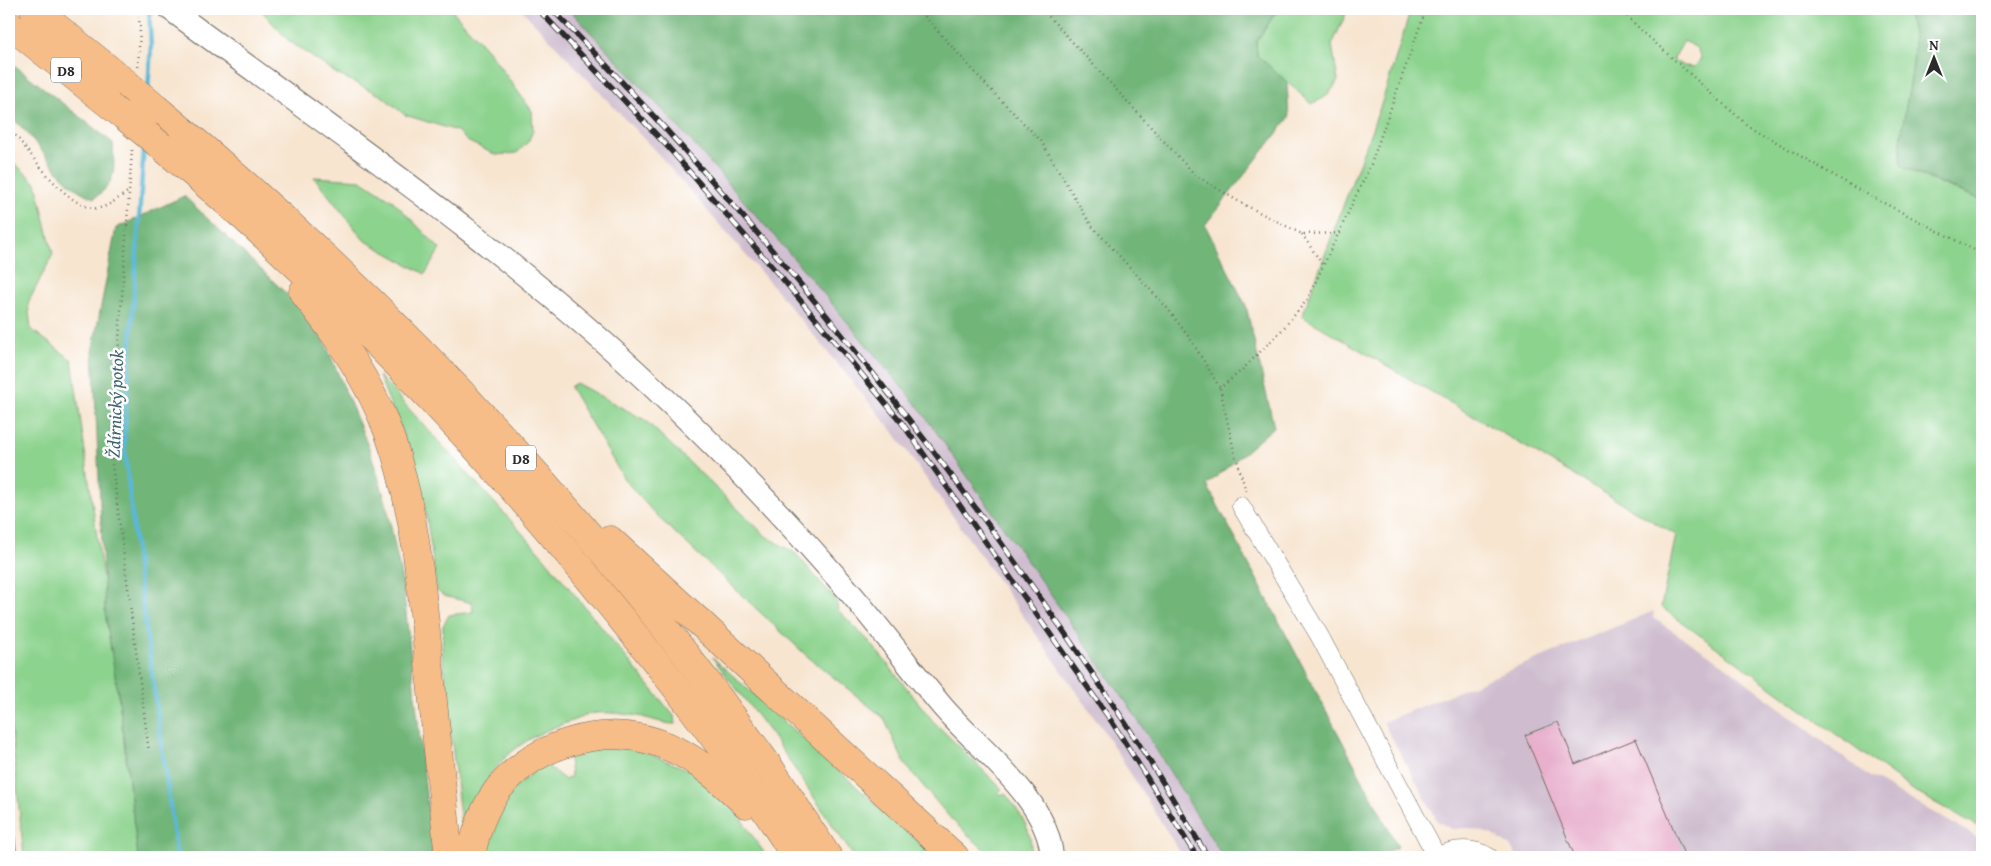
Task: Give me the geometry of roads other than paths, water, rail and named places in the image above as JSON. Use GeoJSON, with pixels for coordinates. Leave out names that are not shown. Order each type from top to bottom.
{"type":"FeatureCollection","features":[{"type":"Feature","properties":{"kind":"highway","name":"D8"},"geometry":{"type":"LineString","coordinates":[[34,9],[127,84],[290,222],[396,324],[581,525],[710,687],[768,765],[828,857]]}},
{"type":"Feature","properties":{"kind":"highway","name":"D8"},"geometry":{"type":"LineString","coordinates":[[9,24],[161,146],[240,215],[377,344],[470,440],[557,538],[693,707],[792,851]]}},
{"type":"Feature","properties":{"kind":"highway"},"geometry":{"type":"LineString","coordinates":[[240,215],[334,332],[358,369],[389,433],[400,470],[416,549],[449,857]]}},
{"type":"Feature","properties":{"kind":"highway"},"geometry":{"type":"LineString","coordinates":[[539,478],[650,576],[732,655],[955,857]]}},
{"type":"Feature","properties":{"kind":"highway"},"geometry":{"type":"LineString","coordinates":[[471,857],[482,817],[499,789],[511,776],[533,760],[558,746],[578,740],[611,736],[634,737],[655,742],[693,759],[714,774],[792,851]]}},
{"type":"Feature","properties":{"kind":"street"},"geometry":{"type":"LineString","coordinates":[[173,11],[545,291],[653,387],[754,486],[849,592],[957,724],[1032,802],[1045,827],[1052,857]]}},
{"type":"Feature","properties":{"kind":"street"},"geometry":{"type":"LineString","coordinates":[[1244,500],[1319,634],[1437,857],[1457,850],[1467,850],[1489,857]]}},
{"type":"Feature","properties":{"kind":"lane"},"geometry":{"type":"LineString","coordinates":[[9,829],[12,857]]}},
{"type":"Feature","properties":{"kind":"waterway","name":"Ždírnický potok"},"geometry":{"type":"LineString","coordinates":[[148,90],[151,46],[149,9]]}},
{"type":"Feature","properties":{"kind":"waterway","name":"Ždírnický potok"},"geometry":{"type":"LineString","coordinates":[[144,145],[124,442],[138,571],[177,857]]}},
{"type":"Feature","properties":{"kind":"railway"},"geometry":{"type":"LineString","coordinates":[[538,9],[668,147],[786,283],[902,423],[1112,722],[1197,857]]}},
{"type":"Feature","properties":{"kind":"railway"},"geometry":{"type":"LineString","coordinates":[[552,9],[707,175],[853,348],[923,437],[991,528],[1056,621],[1131,732],[1208,857]]}}]}
